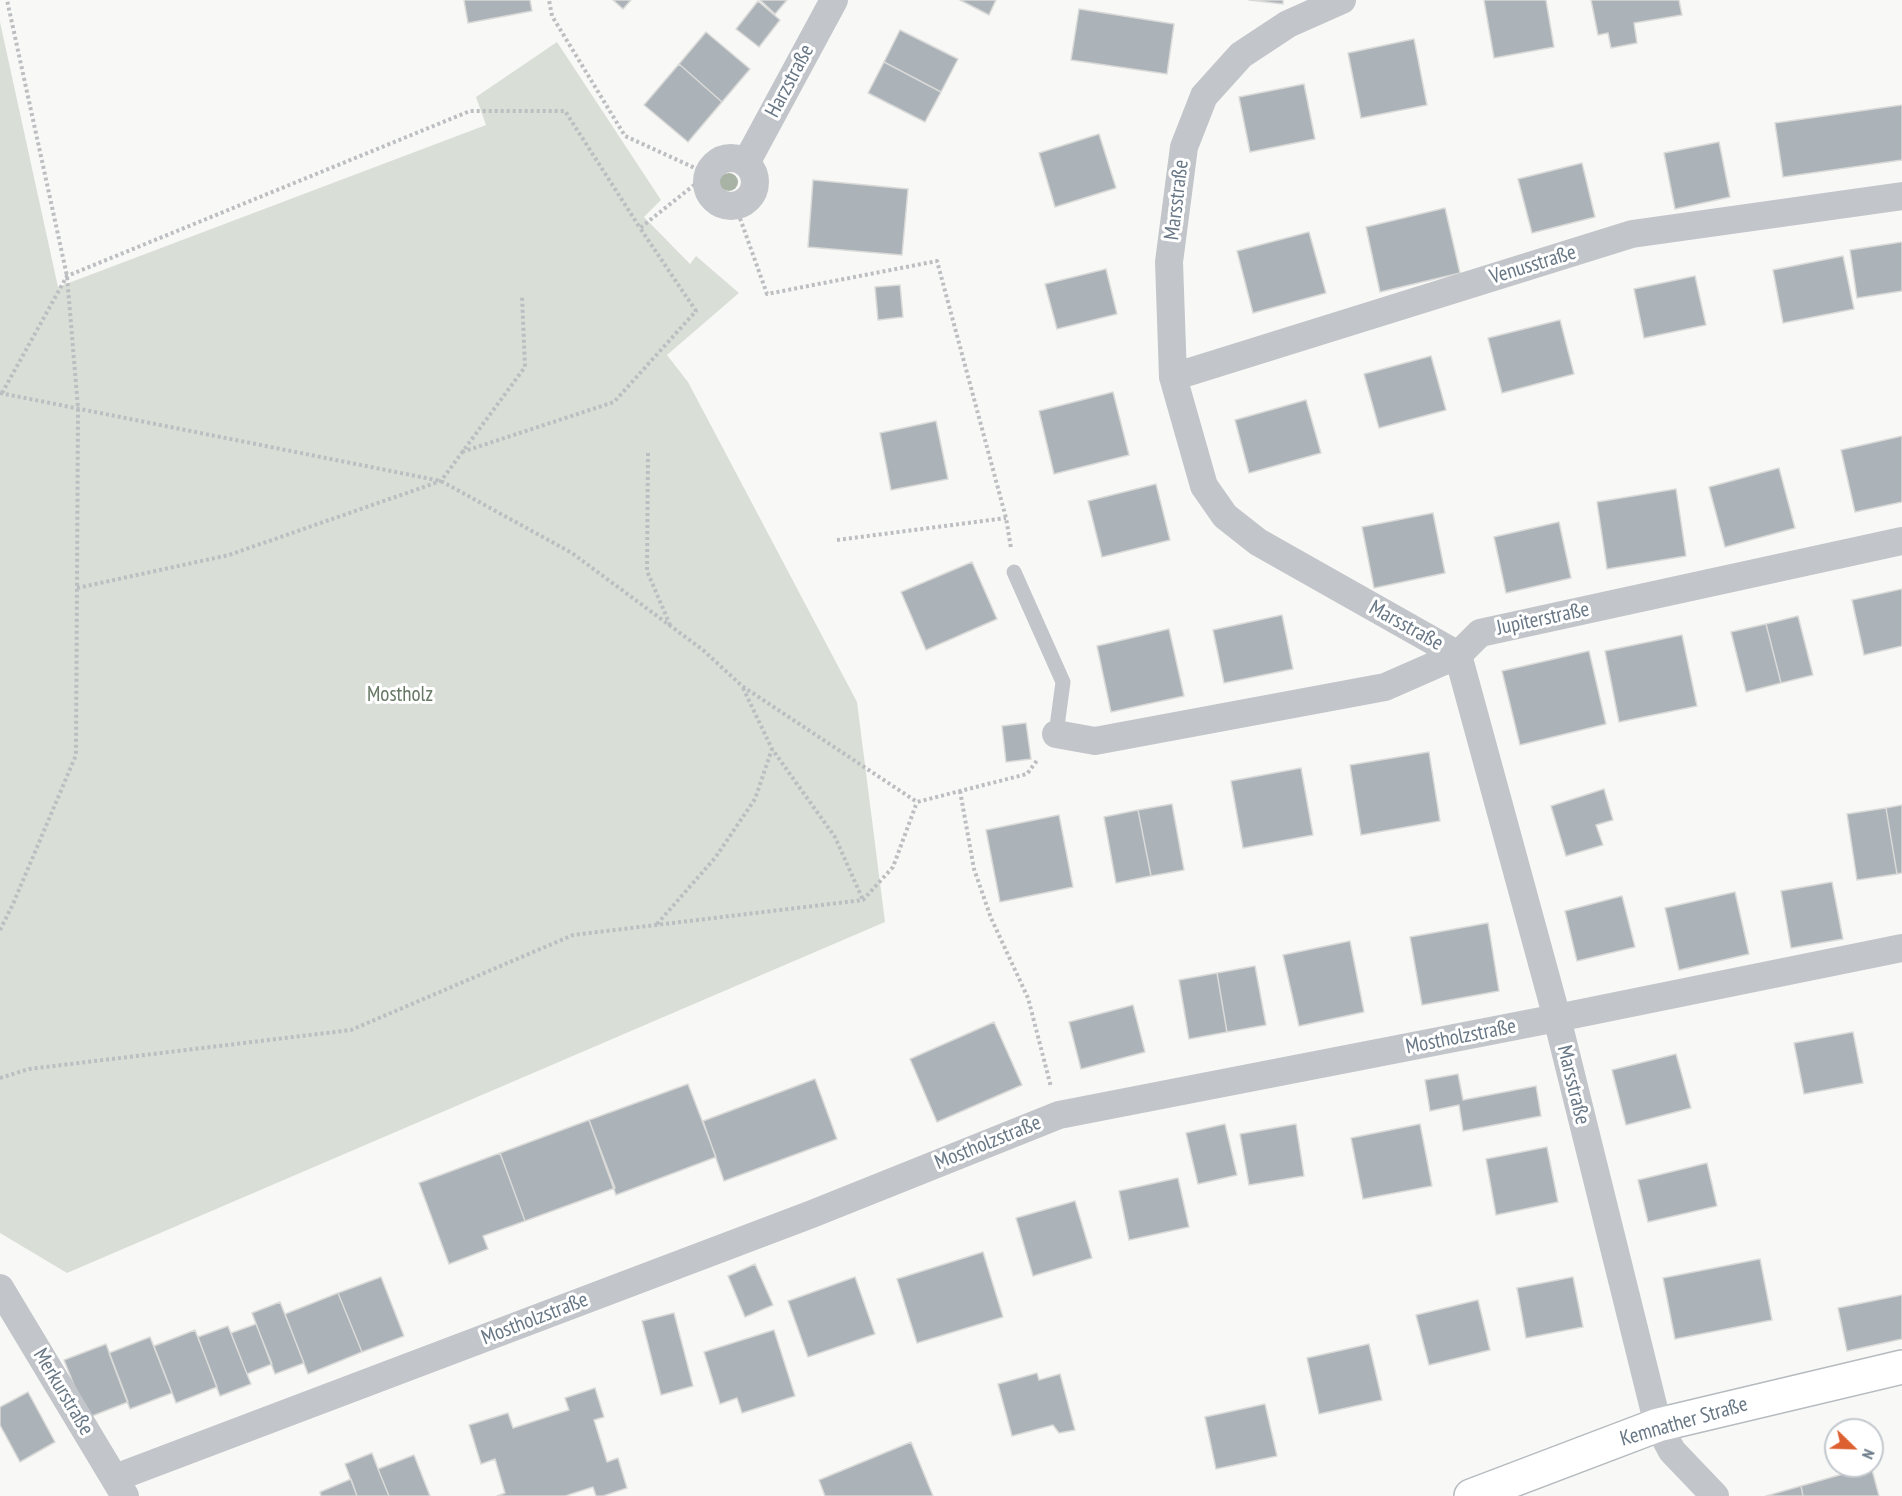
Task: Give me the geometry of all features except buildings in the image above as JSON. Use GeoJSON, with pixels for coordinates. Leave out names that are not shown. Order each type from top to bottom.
{"type":"FeatureCollection","features":[{"type":"Feature","properties":{"kind":"main road","name":"Kemnather Straße"},"geometry":{"type":"LineString","coordinates":[[1471,1496],[1658,1425],[1902,1367]]}},
{"type":"Feature","properties":{"kind":"street","name":"Harzstraße"},"geometry":{"type":"LineString","coordinates":[[746,163],[834,0]]}},
{"type":"Feature","properties":{"kind":"street","name":"Marsstraße"},"geometry":{"type":"LineString","coordinates":[[1342,0],[1288,24],[1241,55],[1204,96],[1184,147],[1169,262],[1173,377],[1204,486],[1225,516],[1258,542],[1458,656],[1557,1018],[1658,1425],[1672,1451],[1715,1496]]}},
{"type":"Feature","properties":{"kind":"street"},"geometry":{"type":"LineString","coordinates":[[724,158],[738,159],[746,163],[755,179],[754,190],[749,199],[736,207],[723,206],[711,198],[707,188],[708,174],[713,165],[724,158]]}},
{"type":"Feature","properties":{"kind":"street","name":"Venusstraße"},"geometry":{"type":"LineString","coordinates":[[1173,377],[1632,234],[1902,196]]}},
{"type":"Feature","properties":{"kind":"street","name":"Jupiterstraße"},"geometry":{"type":"LineString","coordinates":[[1056,734],[1095,741],[1385,687],[1458,656],[1480,633],[1902,541]]}},
{"type":"Feature","properties":{"kind":"street","name":"Mostholzstraße"},"geometry":{"type":"LineString","coordinates":[[120,1487],[1059,1114],[1557,1018],[1902,948]]}},
{"type":"Feature","properties":{"kind":"street","name":"Merkurstraße"},"geometry":{"type":"LineString","coordinates":[[0,1288],[120,1487]]}},
{"type":"Feature","properties":{"kind":"lane"},"geometry":{"type":"LineString","coordinates":[[1014,572],[1063,682],[1056,734]]}},
{"type":"Feature","properties":{"kind":"path"},"geometry":{"type":"LineString","coordinates":[[0,930],[75,755],[77,588],[78,408],[67,276],[7,0]]}},
{"type":"Feature","properties":{"kind":"path"},"geometry":{"type":"LineString","coordinates":[[549,0],[552,16],[625,136],[708,174],[640,228]]}},
{"type":"Feature","properties":{"kind":"path"},"geometry":{"type":"LineString","coordinates":[[462,452],[614,402],[696,311],[565,111],[470,111],[67,276],[1,393],[441,481],[572,554],[703,650],[742,686],[917,802],[1027,774],[1056,734]]}},
{"type":"Feature","properties":{"kind":"path"},"geometry":{"type":"LineString","coordinates":[[736,207],[767,294],[937,261],[1006,518],[1014,572]]}},
{"type":"Feature","properties":{"kind":"path"},"geometry":{"type":"LineString","coordinates":[[77,588],[229,555],[441,481],[525,367],[522,296]]}},
{"type":"Feature","properties":{"kind":"path"},"geometry":{"type":"LineString","coordinates":[[648,453],[647,571],[670,626]]}},
{"type":"Feature","properties":{"kind":"path"},"geometry":{"type":"LineString","coordinates":[[837,540],[1006,518]]}},
{"type":"Feature","properties":{"kind":"path"},"geometry":{"type":"LineString","coordinates":[[742,686],[772,749],[835,837],[863,900]]}},
{"type":"Feature","properties":{"kind":"path"},"geometry":{"type":"LineString","coordinates":[[657,925],[715,858],[755,799],[772,749]]}},
{"type":"Feature","properties":{"kind":"path"},"geometry":{"type":"LineString","coordinates":[[960,791],[974,869],[992,918],[1028,998],[1059,1114]]}},
{"type":"Feature","properties":{"kind":"path"},"geometry":{"type":"LineString","coordinates":[[0,1078],[29,1069],[351,1030],[573,934],[863,900],[893,867],[917,802]]}},
{"type":"Feature","properties":{"kind":"green space","name":"Mostholz"},"geometry":{"type":"Polygon","coordinates":[[[0,22],[58,287],[486,125],[476,97],[557,42],[661,200],[644,217],[690,264],[696,256],[739,293],[667,355],[688,382],[857,702],[885,922],[67,1273],[0,1233],[0,22]]]}}]}
